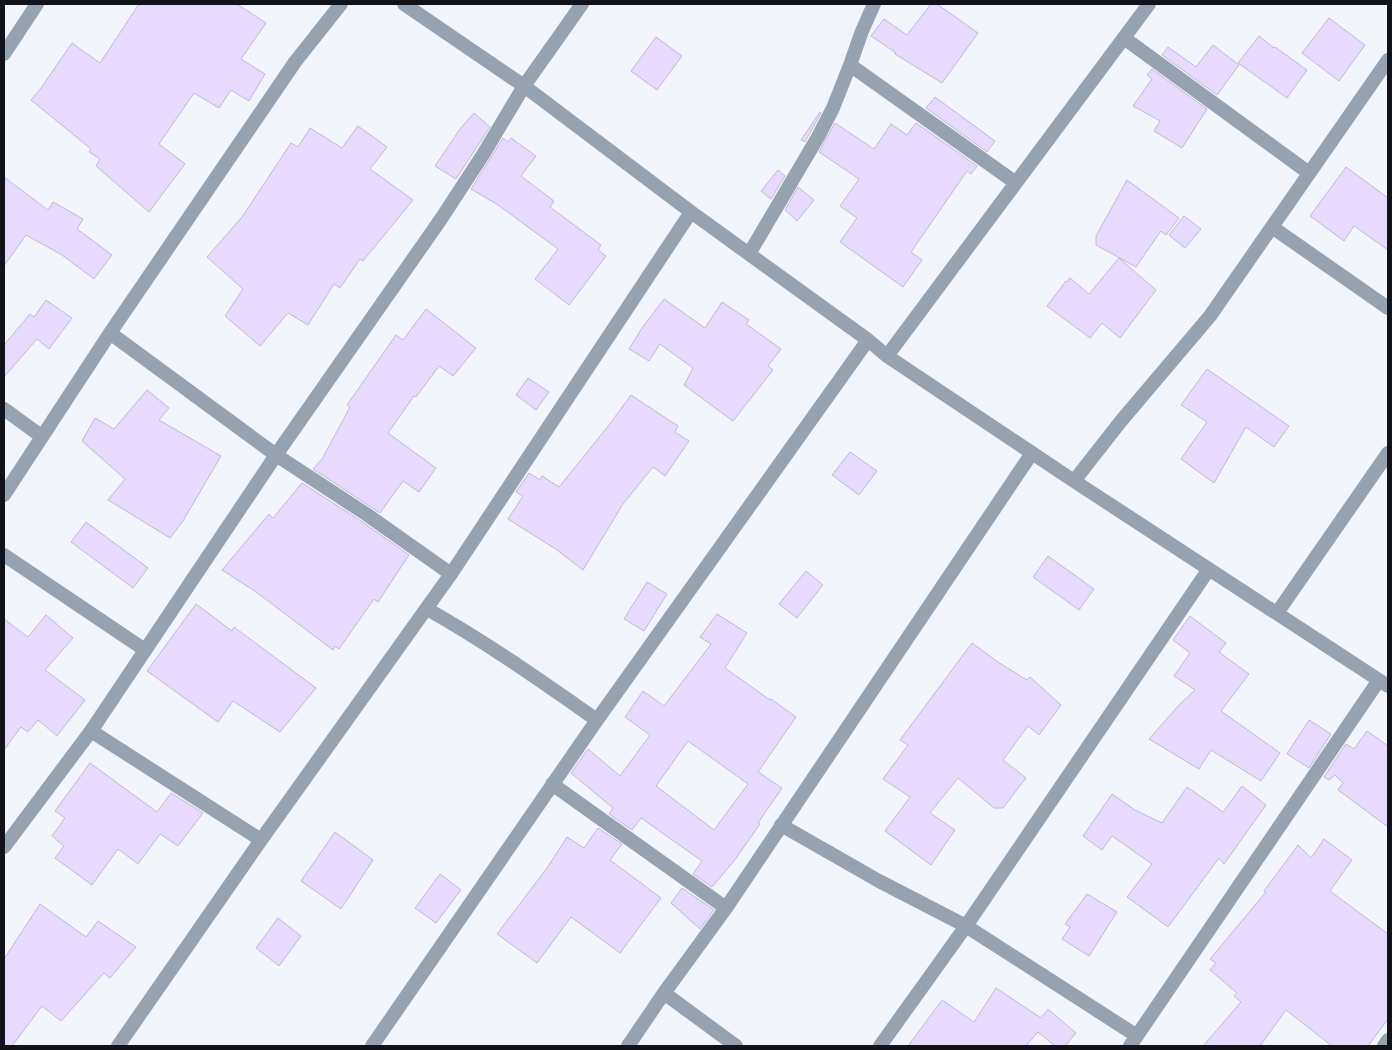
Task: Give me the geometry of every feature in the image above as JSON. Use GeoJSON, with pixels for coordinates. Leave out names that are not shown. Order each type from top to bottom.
{"type":"FeatureCollection","features":[{"type":"Feature","properties":{"kind":"street"},"geometry":{"type":"LineString","coordinates":[[4,54],[37,4]]}},
{"type":"Feature","properties":{"kind":"street"},"geometry":{"type":"LineString","coordinates":[[4,494],[110,333],[295,62],[341,4]]}},
{"type":"Feature","properties":{"kind":"street"},"geometry":{"type":"LineString","coordinates":[[404,4],[524,86],[887,356],[1074,481],[1384,683],[1133,1041],[966,926],[879,881],[781,825]]}},
{"type":"Feature","properties":{"kind":"street"},"geometry":{"type":"LineString","coordinates":[[4,847],[91,730],[276,455],[441,219],[524,86],[582,4]]}},
{"type":"Feature","properties":{"kind":"street"},"geometry":{"type":"LineString","coordinates":[[749,254],[833,108],[862,30],[874,4]]}},
{"type":"Feature","properties":{"kind":"street"},"geometry":{"type":"LineString","coordinates":[[887,356],[1150,4]]}},
{"type":"Feature","properties":{"kind":"street"},"geometry":{"type":"LineString","coordinates":[[1124,38],[1309,173]]}},
{"type":"Feature","properties":{"kind":"street"},"geometry":{"type":"LineString","coordinates":[[1074,481],[1121,421],[1210,316],[1388,60]]}},
{"type":"Feature","properties":{"kind":"street"},"geometry":{"type":"LineString","coordinates":[[850,65],[1016,183]]}},
{"type":"Feature","properties":{"kind":"street"},"geometry":{"type":"LineString","coordinates":[[118,1046],[261,840],[427,609],[691,212]]}},
{"type":"Feature","properties":{"kind":"street"},"geometry":{"type":"LineString","coordinates":[[1272,227],[1388,308]]}},
{"type":"Feature","properties":{"kind":"street"},"geometry":{"type":"LineString","coordinates":[[110,333],[276,455],[366,514],[451,574]]}},
{"type":"Feature","properties":{"kind":"street"},"geometry":{"type":"LineString","coordinates":[[372,1046],[552,784],[868,340]]}},
{"type":"Feature","properties":{"kind":"street"},"geometry":{"type":"LineString","coordinates":[[4,409],[41,436]]}},
{"type":"Feature","properties":{"kind":"street"},"geometry":{"type":"LineString","coordinates":[[628,1046],[726,908],[1032,453]]}},
{"type":"Feature","properties":{"kind":"street"},"geometry":{"type":"LineString","coordinates":[[1277,613],[1388,453]]}},
{"type":"Feature","properties":{"kind":"street"},"geometry":{"type":"LineString","coordinates":[[4,555],[145,650]]}},
{"type":"Feature","properties":{"kind":"street"},"geometry":{"type":"LineString","coordinates":[[880,1046],[966,926],[1208,569]]}},
{"type":"Feature","properties":{"kind":"street"},"geometry":{"type":"LineString","coordinates":[[427,609],[502,654],[597,720]]}},
{"type":"Feature","properties":{"kind":"street"},"geometry":{"type":"LineString","coordinates":[[91,730],[261,840]]}},
{"type":"Feature","properties":{"kind":"street"},"geometry":{"type":"LineString","coordinates":[[552,784],[726,908]]}},
{"type":"Feature","properties":{"kind":"street"},"geometry":{"type":"LineString","coordinates":[[664,993],[736,1046]]}},
{"type":"Feature","properties":{"kind":"street"},"geometry":{"type":"LineString","coordinates":[[1384,1046],[1388,1040]]}},
{"type":"Feature","properties":{"kind":"building"},"geometry":{"type":"Polygon","coordinates":[[[139,4],[237,4],[266,23],[241,59],[265,74],[249,101],[231,90],[219,108],[194,93],[159,144],[185,164],[149,212],[96,166],[100,159],[89,152],[91,149],[31,100],[72,43],[100,63],[139,4]]]}},
{"type":"Feature","properties":{"kind":"building"},"geometry":{"type":"Polygon","coordinates":[[[931,4],[937,4],[978,33],[942,83],[895,54],[871,36],[884,19],[907,35],[931,4]]]}},
{"type":"Feature","properties":{"kind":"building"},"geometry":{"type":"Polygon","coordinates":[[[1329,18],[1365,45],[1339,81],[1302,53],[1329,18]]]}},
{"type":"Feature","properties":{"kind":"building"},"geometry":{"type":"Polygon","coordinates":[[[1259,36],[1307,70],[1287,98],[1238,63],[1259,36]]]}},
{"type":"Feature","properties":{"kind":"building"},"geometry":{"type":"Polygon","coordinates":[[[656,37],[682,56],[657,90],[631,71],[656,37]]]}},
{"type":"Feature","properties":{"kind":"building"},"geometry":{"type":"Polygon","coordinates":[[[1213,45],[1239,65],[1217,95],[1162,55],[1168,47],[1196,67],[1213,45]]]}},
{"type":"Feature","properties":{"kind":"building"},"geometry":{"type":"Polygon","coordinates":[[[1152,69],[1207,109],[1182,148],[1154,131],[1160,121],[1133,106],[1152,79],[1147,75],[1152,69]]]}},
{"type":"Feature","properties":{"kind":"building"},"geometry":{"type":"Polygon","coordinates":[[[935,97],[995,141],[987,152],[926,108],[935,97]]]}},
{"type":"Feature","properties":{"kind":"building"},"geometry":{"type":"Polygon","coordinates":[[[820,112],[805,142],[801,140],[820,112]]]}},
{"type":"Feature","properties":{"kind":"building"},"geometry":{"type":"Polygon","coordinates":[[[474,113],[490,127],[456,179],[435,166],[460,129],[474,113]]]}},
{"type":"Feature","properties":{"kind":"building"},"geometry":{"type":"Polygon","coordinates":[[[835,123],[874,149],[891,124],[907,135],[916,123],[977,166],[971,174],[967,171],[911,252],[922,260],[903,287],[840,242],[857,218],[840,206],[859,179],[819,152],[835,123]]]}},
{"type":"Feature","properties":{"kind":"building"},"geometry":{"type":"Polygon","coordinates":[[[358,126],[387,147],[370,169],[413,200],[363,261],[360,259],[340,288],[334,284],[308,325],[288,313],[260,346],[225,316],[243,289],[207,257],[242,217],[291,143],[298,147],[310,128],[342,148],[358,126]]]}},
{"type":"Feature","properties":{"kind":"building"},"geometry":{"type":"Polygon","coordinates":[[[503,138],[508,142],[511,138],[536,156],[521,176],[554,201],[550,207],[601,245],[598,250],[606,256],[569,305],[535,279],[558,249],[498,205],[471,189],[503,138]]]}},
{"type":"Feature","properties":{"kind":"building"},"geometry":{"type":"Polygon","coordinates":[[[1346,167],[1388,198],[1388,250],[1354,226],[1344,241],[1310,216],[1346,167]]]}},
{"type":"Feature","properties":{"kind":"building"},"geometry":{"type":"Polygon","coordinates":[[[778,170],[785,176],[771,199],[761,191],[778,170]]]}},
{"type":"Feature","properties":{"kind":"building"},"geometry":{"type":"Polygon","coordinates":[[[4,177],[48,210],[53,202],[83,219],[77,229],[112,255],[94,279],[62,255],[26,235],[4,266],[4,177]]]}},
{"type":"Feature","properties":{"kind":"building"},"geometry":{"type":"Polygon","coordinates":[[[1127,180],[1179,218],[1166,235],[1161,231],[1136,267],[1096,245],[1096,236],[1127,180]]]}},
{"type":"Feature","properties":{"kind":"building"},"geometry":{"type":"Polygon","coordinates":[[[798,187],[814,200],[797,221],[785,210],[798,187]]]}},
{"type":"Feature","properties":{"kind":"building"},"geometry":{"type":"Polygon","coordinates":[[[1184,216],[1201,229],[1185,248],[1169,235],[1184,216]]]}},
{"type":"Feature","properties":{"kind":"building"},"geometry":{"type":"Polygon","coordinates":[[[1119,258],[1156,290],[1120,338],[1102,323],[1090,338],[1047,306],[1070,278],[1089,294],[1119,258]]]}},
{"type":"Feature","properties":{"kind":"building"},"geometry":{"type":"Polygon","coordinates":[[[664,299],[705,328],[722,302],[749,320],[746,324],[781,349],[768,366],[773,370],[733,421],[684,385],[693,368],[660,344],[649,361],[629,349],[664,299]]]}},
{"type":"Feature","properties":{"kind":"building"},"geometry":{"type":"Polygon","coordinates":[[[46,300],[72,318],[49,349],[37,339],[4,377],[4,345],[30,314],[34,317],[46,300]]]}},
{"type":"Feature","properties":{"kind":"building"},"geometry":{"type":"Polygon","coordinates":[[[426,309],[476,348],[453,376],[439,366],[416,397],[414,396],[388,433],[436,468],[419,492],[403,481],[380,513],[313,469],[322,459],[350,407],[347,405],[396,335],[403,340],[426,309]]]}},
{"type":"Feature","properties":{"kind":"building"},"geometry":{"type":"Polygon","coordinates":[[[1207,369],[1289,426],[1274,447],[1246,427],[1214,483],[1181,459],[1207,422],[1181,405],[1207,369]]]}},
{"type":"Feature","properties":{"kind":"building"},"geometry":{"type":"Polygon","coordinates":[[[528,378],[549,392],[536,410],[516,395],[528,378]]]}},
{"type":"Feature","properties":{"kind":"building"},"geometry":{"type":"Polygon","coordinates":[[[147,390],[169,408],[159,420],[221,456],[183,521],[170,538],[108,500],[125,479],[82,441],[95,418],[114,429],[147,390]]]}},
{"type":"Feature","properties":{"kind":"building"},"geometry":{"type":"Polygon","coordinates":[[[631,395],[678,426],[675,432],[689,441],[665,476],[653,467],[623,504],[583,570],[557,550],[508,519],[523,496],[516,492],[529,473],[540,480],[542,476],[559,487],[631,395]]]}},
{"type":"Feature","properties":{"kind":"building"},"geometry":{"type":"Polygon","coordinates":[[[850,452],[877,471],[859,495],[832,475],[850,452]]]}},
{"type":"Feature","properties":{"kind":"building"},"geometry":{"type":"Polygon","coordinates":[[[302,483],[409,555],[378,602],[374,599],[339,649],[335,646],[333,650],[256,592],[222,570],[269,514],[273,518],[302,483]]]}},
{"type":"Feature","properties":{"kind":"building"},"geometry":{"type":"Polygon","coordinates":[[[86,522],[148,568],[133,588],[71,542],[86,522]]]}},
{"type":"Feature","properties":{"kind":"building"},"geometry":{"type":"Polygon","coordinates":[[[1048,556],[1094,589],[1079,610],[1033,577],[1048,556]]]}},
{"type":"Feature","properties":{"kind":"building"},"geometry":{"type":"Polygon","coordinates":[[[806,571],[823,585],[797,618],[779,604],[806,571]]]}},
{"type":"Feature","properties":{"kind":"building"},"geometry":{"type":"Polygon","coordinates":[[[647,582],[667,594],[644,631],[624,619],[647,582]]]}},
{"type":"Feature","properties":{"kind":"building"},"geometry":{"type":"Polygon","coordinates":[[[196,604],[232,631],[234,627],[316,688],[280,732],[233,701],[218,722],[147,671],[196,604]]]}},
{"type":"Feature","properties":{"kind":"building"},"geometry":{"type":"Polygon","coordinates":[[[717,614],[747,633],[725,668],[796,717],[758,772],[782,788],[734,861],[712,887],[693,874],[702,861],[641,818],[632,830],[609,814],[613,808],[571,773],[588,749],[620,776],[650,735],[625,717],[643,691],[664,706],[711,644],[700,637],[717,614]],[[688,741],[656,786],[714,830],[748,784],[688,741]]]}},
{"type":"Feature","properties":{"kind":"building"},"geometry":{"type":"Polygon","coordinates":[[[46,615],[73,638],[45,670],[85,700],[57,736],[38,720],[28,732],[21,727],[4,750],[4,619],[28,637],[46,615]]]}},
{"type":"Feature","properties":{"kind":"building"},"geometry":{"type":"Polygon","coordinates":[[[1190,616],[1226,643],[1219,652],[1249,674],[1221,711],[1280,753],[1261,781],[1211,750],[1199,769],[1149,739],[1195,690],[1174,676],[1190,653],[1173,640],[1190,616]]]}},
{"type":"Feature","properties":{"kind":"building"},"geometry":{"type":"Polygon","coordinates":[[[972,643],[1027,680],[1030,677],[1061,705],[1039,735],[1028,726],[1003,760],[1026,778],[1003,808],[994,808],[958,778],[930,813],[955,830],[931,865],[885,831],[910,797],[883,779],[908,745],[900,740],[972,643]]]}},
{"type":"Feature","properties":{"kind":"building"},"geometry":{"type":"Polygon","coordinates":[[[1309,720],[1331,734],[1309,768],[1287,754],[1309,720]]]}},
{"type":"Feature","properties":{"kind":"building"},"geometry":{"type":"Polygon","coordinates":[[[1367,731],[1388,746],[1388,827],[1338,790],[1343,783],[1335,775],[1329,780],[1324,777],[1346,744],[1354,749],[1367,731]]]}},
{"type":"Feature","properties":{"kind":"building"},"geometry":{"type":"Polygon","coordinates":[[[90,763],[157,812],[171,793],[203,813],[178,846],[160,834],[138,864],[118,849],[92,885],[55,858],[64,846],[52,836],[65,818],[55,811],[90,763]]]}},
{"type":"Feature","properties":{"kind":"building"},"geometry":{"type":"Polygon","coordinates":[[[1242,786],[1266,805],[1224,864],[1219,858],[1168,927],[1127,897],[1152,864],[1112,836],[1102,850],[1083,836],[1112,794],[1135,810],[1162,823],[1187,787],[1223,812],[1242,786]]]}},
{"type":"Feature","properties":{"kind":"building"},"geometry":{"type":"Polygon","coordinates":[[[598,828],[622,844],[610,860],[661,898],[620,953],[571,917],[537,963],[497,934],[547,868],[567,837],[584,848],[598,828]]]}},
{"type":"Feature","properties":{"kind":"building"},"geometry":{"type":"Polygon","coordinates":[[[335,832],[373,860],[341,909],[301,881],[335,832]]]}},
{"type":"Feature","properties":{"kind":"building"},"geometry":{"type":"Polygon","coordinates":[[[1324,839],[1352,860],[1330,891],[1388,934],[1388,1019],[1368,1046],[1332,1046],[1286,1010],[1260,1046],[1203,1046],[1241,1002],[1234,996],[1237,993],[1210,970],[1216,963],[1210,959],[1266,892],[1264,891],[1298,845],[1311,858],[1324,839]]]}},
{"type":"Feature","properties":{"kind":"building"},"geometry":{"type":"Polygon","coordinates":[[[440,874],[461,890],[436,923],[415,908],[440,874]]]}},
{"type":"Feature","properties":{"kind":"building"},"geometry":{"type":"Polygon","coordinates":[[[682,888],[714,910],[700,929],[671,903],[682,888]]]}},
{"type":"Feature","properties":{"kind":"building"},"geometry":{"type":"Polygon","coordinates":[[[1087,894],[1117,912],[1089,956],[1062,939],[1070,927],[1065,924],[1087,894]]]}},
{"type":"Feature","properties":{"kind":"building"},"geometry":{"type":"Polygon","coordinates":[[[40,904],[86,937],[98,921],[136,947],[110,978],[104,973],[61,1021],[42,1006],[12,1046],[4,1046],[4,959],[40,904]]]}},
{"type":"Feature","properties":{"kind":"building"},"geometry":{"type":"Polygon","coordinates":[[[278,918],[301,936],[279,966],[256,948],[278,918]]]}},
{"type":"Feature","properties":{"kind":"building"},"geometry":{"type":"Polygon","coordinates":[[[996,988],[1041,1018],[1048,1009],[1076,1033],[1065,1046],[1055,1046],[1038,1032],[1026,1046],[908,1046],[942,1000],[974,1022],[996,988]]]}}]}
